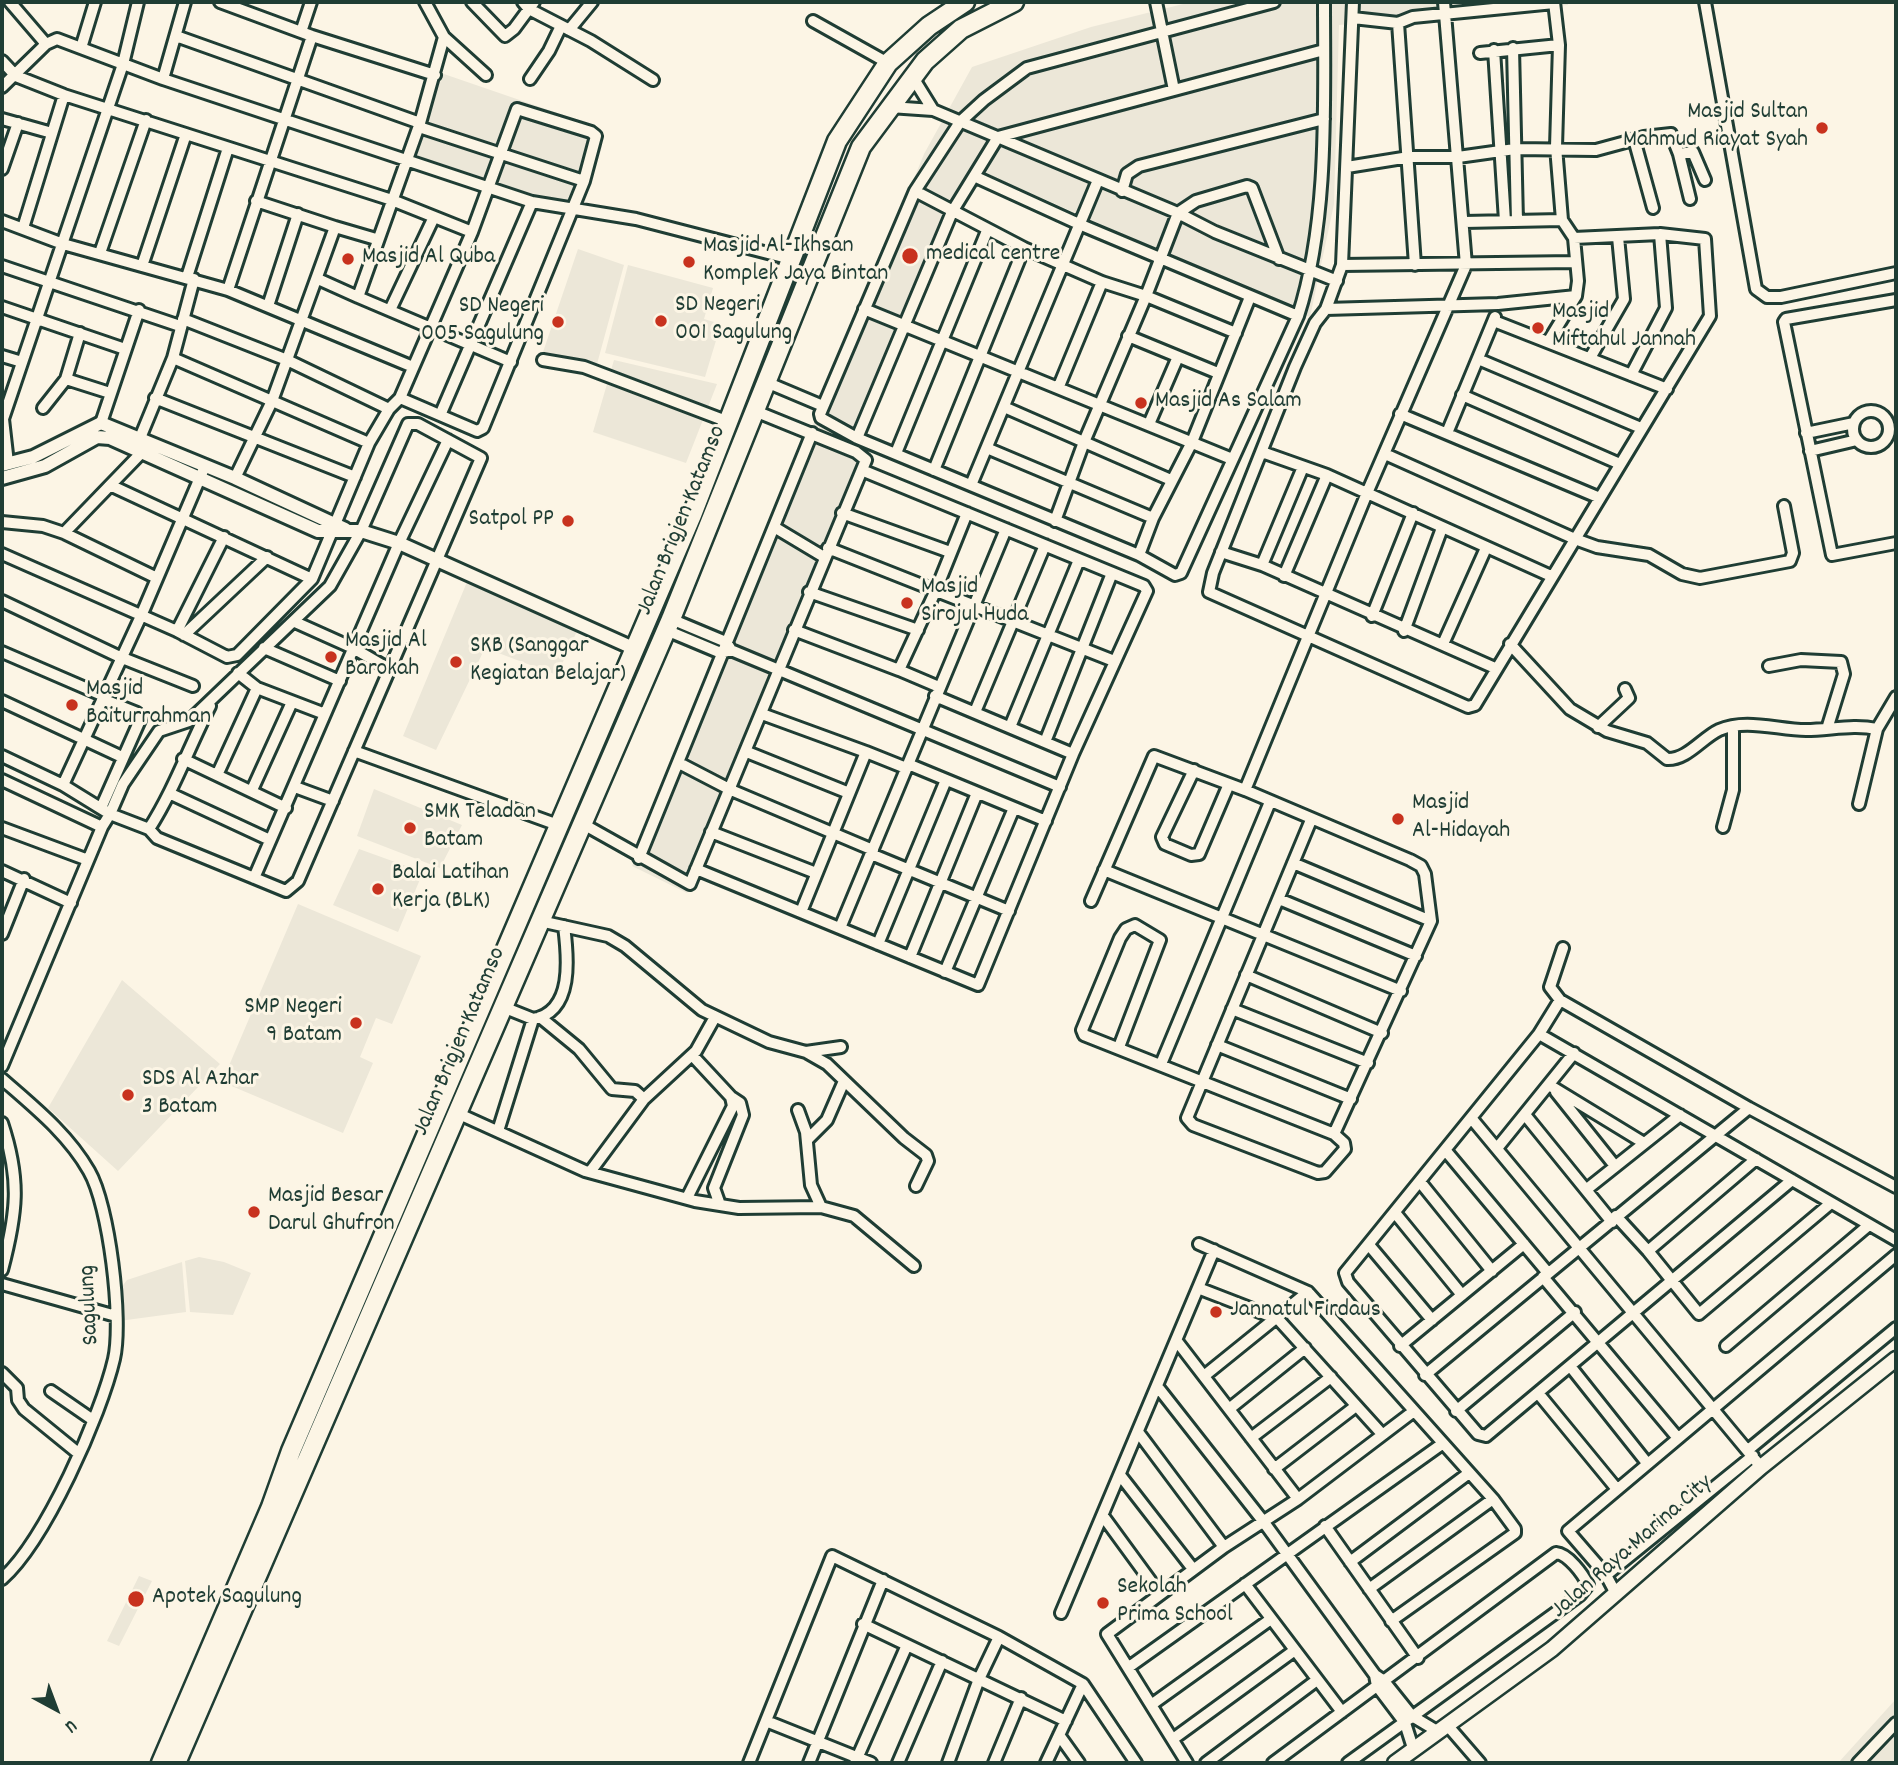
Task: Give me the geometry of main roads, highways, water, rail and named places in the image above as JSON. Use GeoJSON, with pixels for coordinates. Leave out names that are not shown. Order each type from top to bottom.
{"type":"FeatureCollection","features":[{"type":"Feature","properties":{"kind":"highway","name":"Jalan Brigjen Katamso"},"geometry":{"type":"LineString","coordinates":[[176,1763],[254,1565],[291,1451],[692,515],[726,421],[837,141],[888,63],[929,26],[965,2]]}},
{"type":"Feature","properties":{"kind":"highway","name":"Jalan Brigjen Katamso"},"geometry":{"type":"LineString","coordinates":[[161,1763],[254,1565],[457,1113],[583,824],[668,624],[861,147],[912,76],[961,29],[1014,2]]}},
{"type":"Feature","properties":{"kind":"main road","name":"Jalan Raya Marina City"},"geometry":{"type":"LineString","coordinates":[[1396,1763],[1552,1649],[1754,1458],[1896,1359]]}},
{"type":"Feature","properties":{"kind":"place","name":"Masjid Sultan Mahmud Riayat Syah"},"geometry":{"type":"Point","coordinates":[1822,128]}},
{"type":"Feature","properties":{"kind":"place","name":"medical centre"},"geometry":{"type":"Point","coordinates":[910,256]}},
{"type":"Feature","properties":{"kind":"place","name":"Masjid Al Quba"},"geometry":{"type":"Point","coordinates":[348,259]}},
{"type":"Feature","properties":{"kind":"place","name":"Masjid Al-Ikhsan Komplek Jaya Bintan"},"geometry":{"type":"Point","coordinates":[689,262]}},
{"type":"Feature","properties":{"kind":"place","name":"SD Negeri 001 Sagulung"},"geometry":{"type":"Point","coordinates":[661,321]}},
{"type":"Feature","properties":{"kind":"place","name":"SD Negeri 005 Sagulung"},"geometry":{"type":"Point","coordinates":[558,322]}},
{"type":"Feature","properties":{"kind":"place","name":"Masjid Miftahul Jannah"},"geometry":{"type":"Point","coordinates":[1538,328]}},
{"type":"Feature","properties":{"kind":"place","name":"Masjid As Salam"},"geometry":{"type":"Point","coordinates":[1141,403]}},
{"type":"Feature","properties":{"kind":"place","name":"Satpol PP"},"geometry":{"type":"Point","coordinates":[568,521]}},
{"type":"Feature","properties":{"kind":"place","name":"Masjid Sirojul Huda"},"geometry":{"type":"Point","coordinates":[907,603]}},
{"type":"Feature","properties":{"kind":"place","name":"Masjid Al Barokah"},"geometry":{"type":"Point","coordinates":[331,657]}},
{"type":"Feature","properties":{"kind":"place","name":"SKB (Sanggar Kegiatan Belajar)"},"geometry":{"type":"Point","coordinates":[456,662]}},
{"type":"Feature","properties":{"kind":"place","name":"Masjid Baiturrahman"},"geometry":{"type":"Point","coordinates":[72,705]}},
{"type":"Feature","properties":{"kind":"place","name":"Masjid Al-Hidayah"},"geometry":{"type":"Point","coordinates":[1398,819]}},
{"type":"Feature","properties":{"kind":"place","name":"SMK Teladan Batam"},"geometry":{"type":"Point","coordinates":[410,828]}},
{"type":"Feature","properties":{"kind":"place","name":"Balai Latihan Kerja (BLK)"},"geometry":{"type":"Point","coordinates":[378,889]}},
{"type":"Feature","properties":{"kind":"place","name":"SMP Negeri 9 Batam"},"geometry":{"type":"Point","coordinates":[356,1023]}},
{"type":"Feature","properties":{"kind":"place","name":"SDS Al Azhar 3 Batam"},"geometry":{"type":"Point","coordinates":[128,1095]}},
{"type":"Feature","properties":{"kind":"place","name":"Masjid Besar Darul Ghufron"},"geometry":{"type":"Point","coordinates":[254,1212]}},
{"type":"Feature","properties":{"kind":"place","name":"Jannatul Firdaus"},"geometry":{"type":"Point","coordinates":[1216,1312]}},
{"type":"Feature","properties":{"kind":"place","name":"Apotek Sagulung"},"geometry":{"type":"Point","coordinates":[136,1599]}},
{"type":"Feature","properties":{"kind":"place","name":"Sekolah Prima School"},"geometry":{"type":"Point","coordinates":[1103,1603]}}]}
